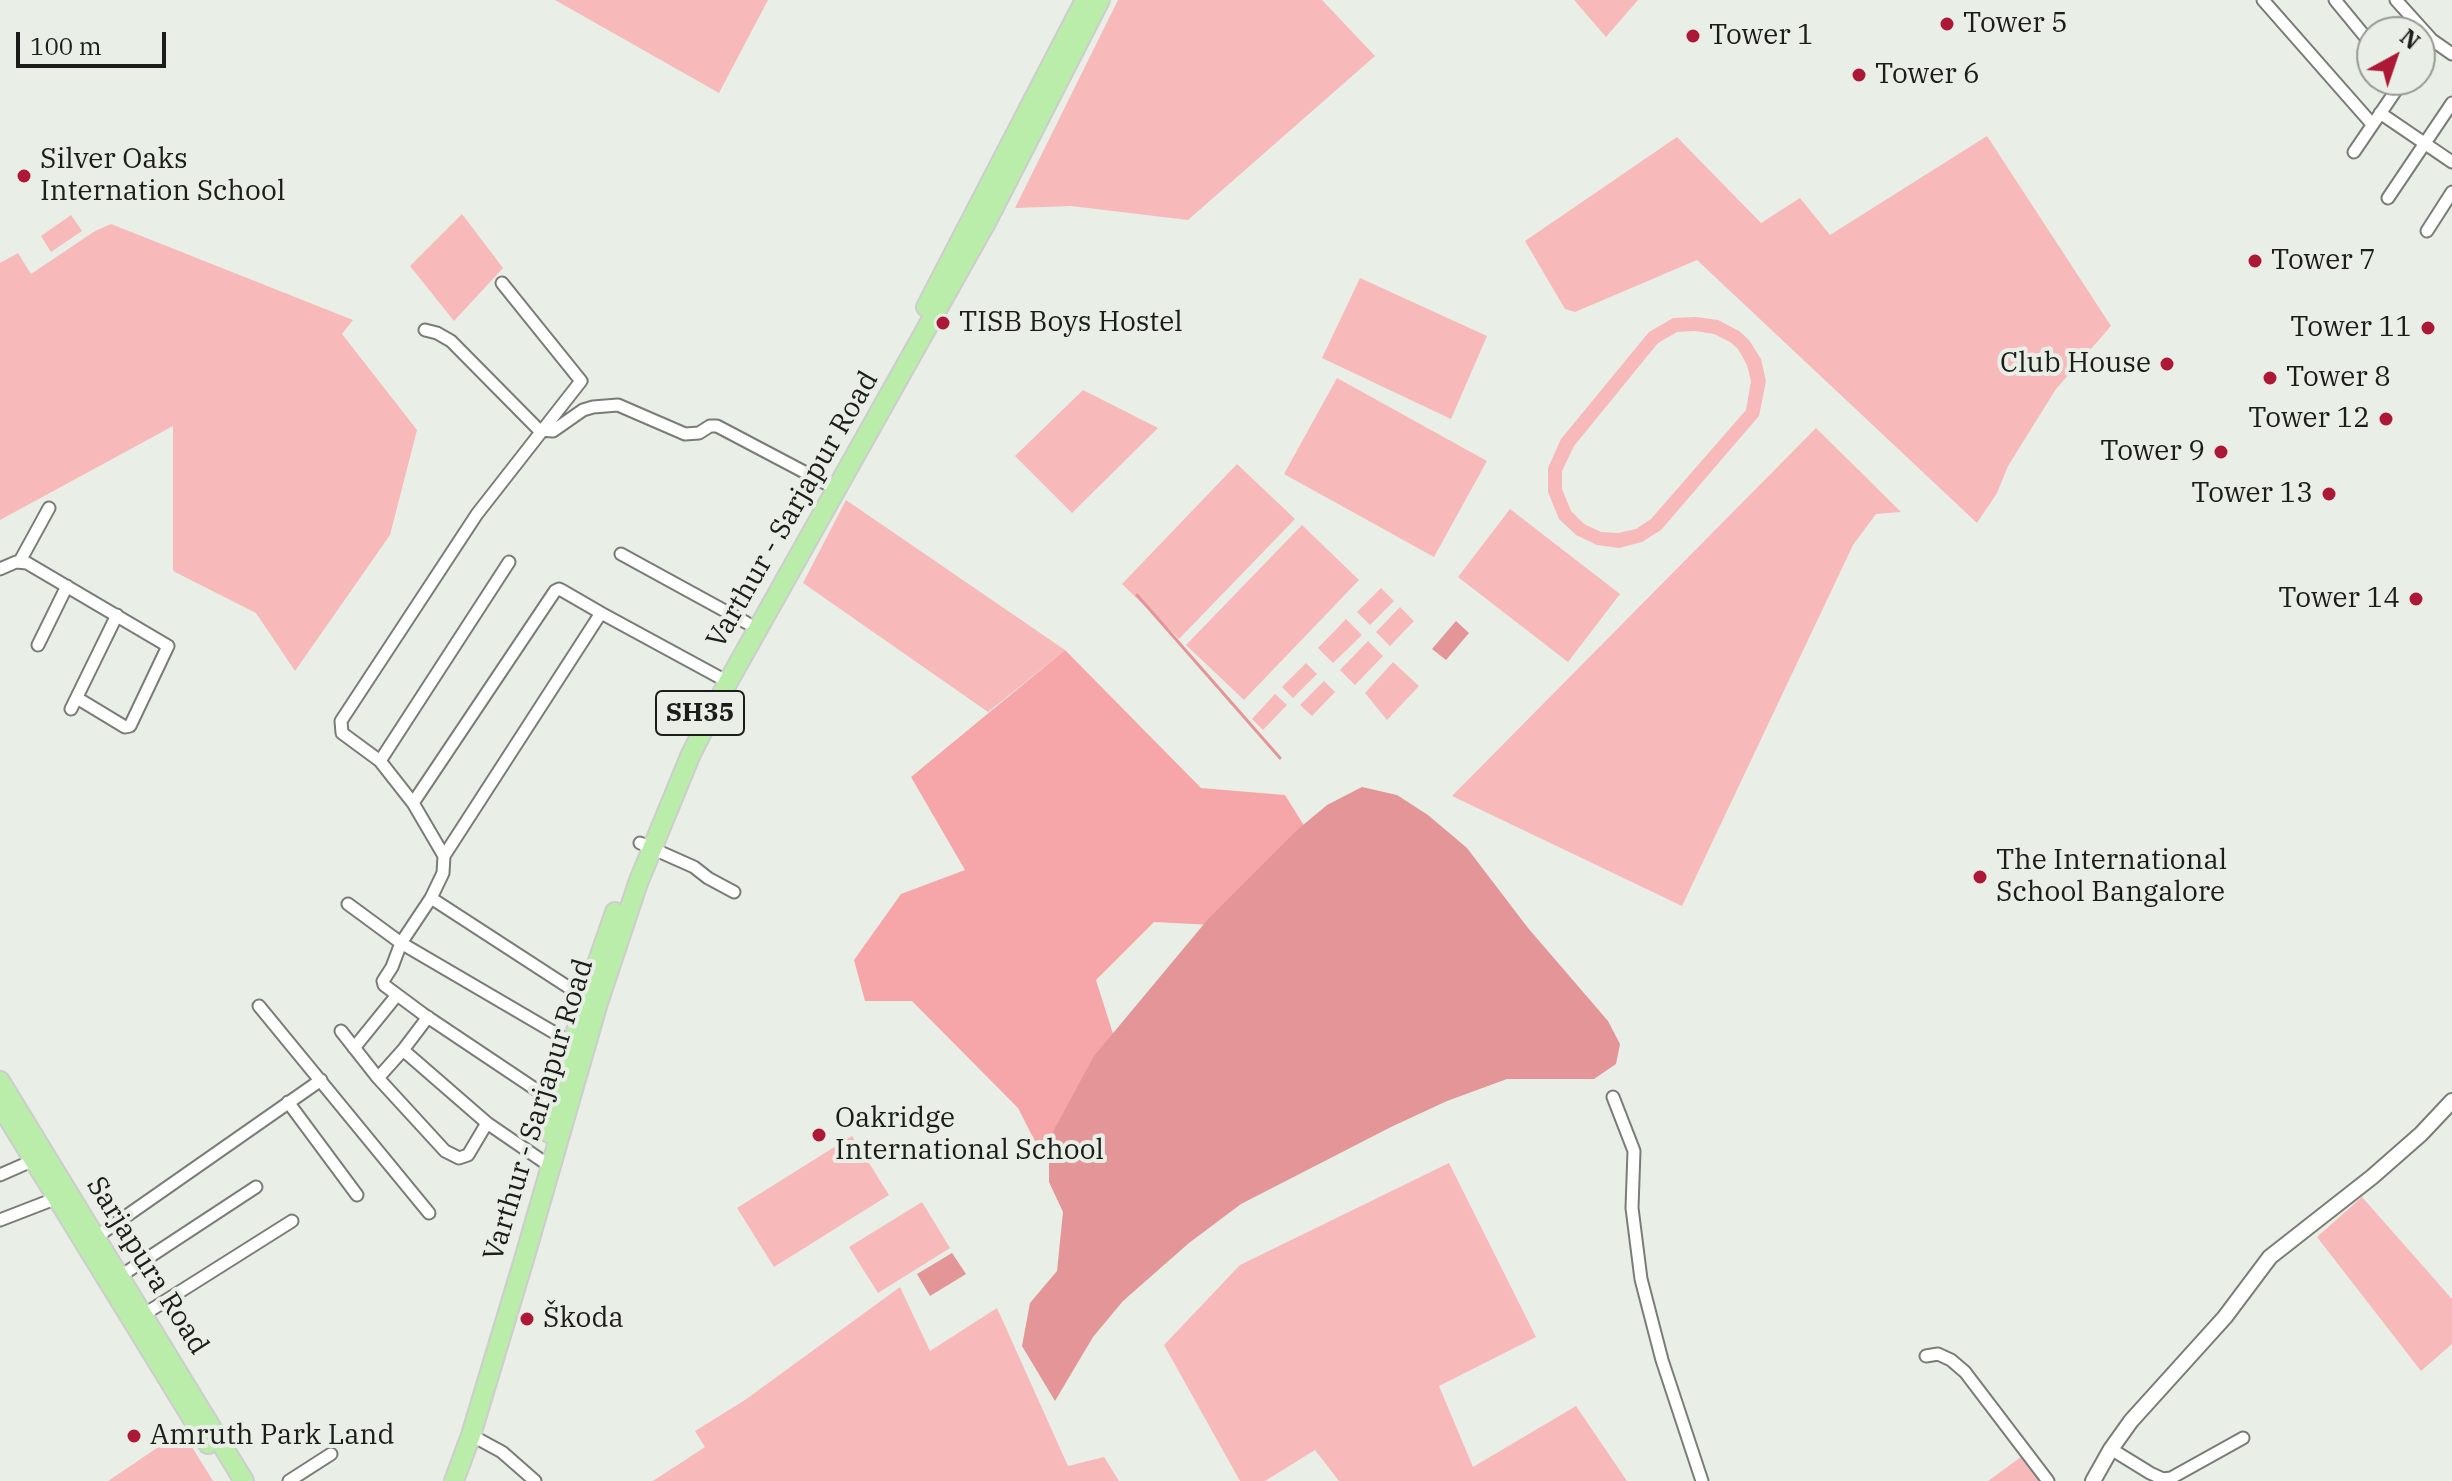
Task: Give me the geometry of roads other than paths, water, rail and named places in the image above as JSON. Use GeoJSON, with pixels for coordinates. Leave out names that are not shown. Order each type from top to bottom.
{"type":"FeatureCollection","features":[{"type":"Feature","properties":{"kind":"main road","name":"Varthur - Sarjapur Road"},"geometry":{"type":"LineString","coordinates":[[723,680],[747,623],[919,320],[1085,0]]}},
{"type":"Feature","properties":{"kind":"main road","name":"Varthur - Sarjapur Road"},"geometry":{"type":"LineString","coordinates":[[468,1434],[544,1162],[556,1103],[585,998],[681,749],[988,219],[1100,0]]}},
{"type":"Feature","properties":{"kind":"main road","name":"Varthur - Sarjapur Road"},"geometry":{"type":"LineString","coordinates":[[451,1481],[468,1434],[646,845]]}},
{"type":"Feature","properties":{"kind":"main road","name":"Sarjapura Road"},"geometry":{"type":"LineString","coordinates":[[0,1081],[230,1481]]}},
{"type":"Feature","properties":{"kind":"main road","name":"Sarjapura Road"},"geometry":{"type":"LineString","coordinates":[[2,1111],[57,1198],[119,1277],[244,1481]]}},
{"type":"Feature","properties":{"kind":"street"},"geometry":{"type":"LineString","coordinates":[[2263,0],[2372,124]]}},
{"type":"Feature","properties":{"kind":"street"},"geometry":{"type":"LineString","coordinates":[[2335,0],[2356,26]]}},
{"type":"Feature","properties":{"kind":"street"},"geometry":{"type":"LineString","coordinates":[[2396,0],[2410,16]]}},
{"type":"Feature","properties":{"kind":"street"},"geometry":{"type":"LineString","coordinates":[[2354,152],[2392,96]]}},
{"type":"Feature","properties":{"kind":"street"},"geometry":{"type":"LineString","coordinates":[[2388,198],[2452,104]]}},
{"type":"Feature","properties":{"kind":"street"},"geometry":{"type":"LineString","coordinates":[[2380,113],[2452,162]]}},
{"type":"Feature","properties":{"kind":"street"},"geometry":{"type":"LineString","coordinates":[[2427,231],[2452,192]]}},
{"type":"Feature","properties":{"kind":"street"},"geometry":{"type":"LineString","coordinates":[[444,856],[413,803],[380,761],[342,733],[341,721],[477,514],[581,381],[502,283]]}},
{"type":"Feature","properties":{"kind":"street"},"geometry":{"type":"LineString","coordinates":[[425,330],[451,341],[535,428],[542,431],[558,429],[583,410],[618,405],[685,434],[699,433],[707,427],[717,426],[827,484]]}},
{"type":"Feature","properties":{"kind":"street"},"geometry":{"type":"LineString","coordinates":[[20,561],[49,508]]}},
{"type":"Feature","properties":{"kind":"street"},"geometry":{"type":"LineString","coordinates":[[621,554],[747,623]]}},
{"type":"Feature","properties":{"kind":"street"},"geometry":{"type":"LineString","coordinates":[[0,569],[20,561],[27,563],[167,645],[168,649],[128,727],[77,698]]}},
{"type":"Feature","properties":{"kind":"street"},"geometry":{"type":"LineString","coordinates":[[380,761],[509,562]]}},
{"type":"Feature","properties":{"kind":"street"},"geometry":{"type":"LineString","coordinates":[[38,645],[67,586]]}},
{"type":"Feature","properties":{"kind":"street"},"geometry":{"type":"LineString","coordinates":[[413,803],[559,589],[723,680]]}},
{"type":"Feature","properties":{"kind":"street"},"geometry":{"type":"LineString","coordinates":[[556,1103],[428,1017],[384,985],[383,981],[401,943],[431,898],[443,873],[444,856],[601,613]]}},
{"type":"Feature","properties":{"kind":"street"},"geometry":{"type":"LineString","coordinates":[[71,709],[117,615]]}},
{"type":"Feature","properties":{"kind":"street"},"geometry":{"type":"LineString","coordinates":[[646,845],[694,867],[734,892]]}},
{"type":"Feature","properties":{"kind":"street"},"geometry":{"type":"LineString","coordinates":[[431,898],[585,998]]}},
{"type":"Feature","properties":{"kind":"street"},"geometry":{"type":"LineString","coordinates":[[348,904],[401,943],[572,1043]]}},
{"type":"Feature","properties":{"kind":"street"},"geometry":{"type":"LineString","coordinates":[[354,1048],[397,995]]}},
{"type":"Feature","properties":{"kind":"street"},"geometry":{"type":"LineString","coordinates":[[259,1006],[429,1213]]}},
{"type":"Feature","properties":{"kind":"street"},"geometry":{"type":"LineString","coordinates":[[378,1078],[428,1017]]}},
{"type":"Feature","properties":{"kind":"street"},"geometry":{"type":"LineString","coordinates":[[341,1031],[378,1078],[445,1151],[455,1157],[468,1155],[487,1123]]}},
{"type":"Feature","properties":{"kind":"street"},"geometry":{"type":"LineString","coordinates":[[403,1050],[487,1123],[544,1162]]}},
{"type":"Feature","properties":{"kind":"street"},"geometry":{"type":"LineString","coordinates":[[91,1241],[321,1080]]}},
{"type":"Feature","properties":{"kind":"street"},"geometry":{"type":"LineString","coordinates":[[1613,1097],[1634,1151],[1632,1208],[1641,1279],[1662,1360],[1702,1481]]}},
{"type":"Feature","properties":{"kind":"street"},"geometry":{"type":"LineString","coordinates":[[2093,1481],[2131,1421],[2225,1317],[2270,1257],[2382,1168],[2421,1134],[2452,1101]]}},
{"type":"Feature","properties":{"kind":"street"},"geometry":{"type":"LineString","coordinates":[[288,1102],[357,1195]]}},
{"type":"Feature","properties":{"kind":"street"},"geometry":{"type":"LineString","coordinates":[[0,1175],[34,1160]]}},
{"type":"Feature","properties":{"kind":"street"},"geometry":{"type":"LineString","coordinates":[[119,1277],[256,1187]]}},
{"type":"Feature","properties":{"kind":"street"},"geometry":{"type":"LineString","coordinates":[[0,1220],[57,1198]]}},
{"type":"Feature","properties":{"kind":"street"},"geometry":{"type":"LineString","coordinates":[[143,1315],[292,1221]]}},
{"type":"Feature","properties":{"kind":"street"},"geometry":{"type":"LineString","coordinates":[[1926,1356],[1938,1354],[1965,1372],[2048,1481]]}},
{"type":"Feature","properties":{"kind":"street"},"geometry":{"type":"LineString","coordinates":[[468,1434],[502,1452],[535,1481]]}},
{"type":"Feature","properties":{"kind":"street"},"geometry":{"type":"LineString","coordinates":[[2111,1449],[2163,1479],[2171,1478],[2243,1438]]}},
{"type":"Feature","properties":{"kind":"street"},"geometry":{"type":"LineString","coordinates":[[289,1481],[331,1454]]}},
{"type":"Feature","properties":{"kind":"waterway"},"geometry":{"type":"LineString","coordinates":[[1137,595],[1280,758]]}},
{"type":"Feature","properties":{"kind":"place","name":"Tower 5"},"geometry":{"type":"Point","coordinates":[1947,24]}},
{"type":"Feature","properties":{"kind":"place","name":"Tower 1"},"geometry":{"type":"Point","coordinates":[1693,36]}},
{"type":"Feature","properties":{"kind":"place","name":"Tower 6"},"geometry":{"type":"Point","coordinates":[1859,75]}},
{"type":"Feature","properties":{"kind":"place","name":"Silver Oaks Internation School"},"geometry":{"type":"Point","coordinates":[24,176]}},
{"type":"Feature","properties":{"kind":"place","name":"Tower 7"},"geometry":{"type":"Point","coordinates":[2255,261]}},
{"type":"Feature","properties":{"kind":"place","name":"TISB Boys Hostel"},"geometry":{"type":"Point","coordinates":[943,323]}},
{"type":"Feature","properties":{"kind":"place","name":"Tower 11"},"geometry":{"type":"Point","coordinates":[2428,328]}},
{"type":"Feature","properties":{"kind":"place","name":"Club House"},"geometry":{"type":"Point","coordinates":[2167,364]}},
{"type":"Feature","properties":{"kind":"place","name":"Tower 8"},"geometry":{"type":"Point","coordinates":[2270,378]}},
{"type":"Feature","properties":{"kind":"place","name":"Tower 12"},"geometry":{"type":"Point","coordinates":[2386,419]}},
{"type":"Feature","properties":{"kind":"place","name":"Tower 9"},"geometry":{"type":"Point","coordinates":[2221,452]}},
{"type":"Feature","properties":{"kind":"place","name":"Tower 13"},"geometry":{"type":"Point","coordinates":[2329,494]}},
{"type":"Feature","properties":{"kind":"place","name":"Tower 14"},"geometry":{"type":"Point","coordinates":[2416,599]}},
{"type":"Feature","properties":{"kind":"place","name":"The International School Bangalore"},"geometry":{"type":"Point","coordinates":[1980,877]}},
{"type":"Feature","properties":{"kind":"place","name":"Oakridge International School"},"geometry":{"type":"Point","coordinates":[819,1135]}},
{"type":"Feature","properties":{"kind":"place","name":"Škoda"},"geometry":{"type":"Point","coordinates":[527,1319]}},
{"type":"Feature","properties":{"kind":"place","name":"Amruth Park Land"},"geometry":{"type":"Point","coordinates":[134,1436]}}]}
